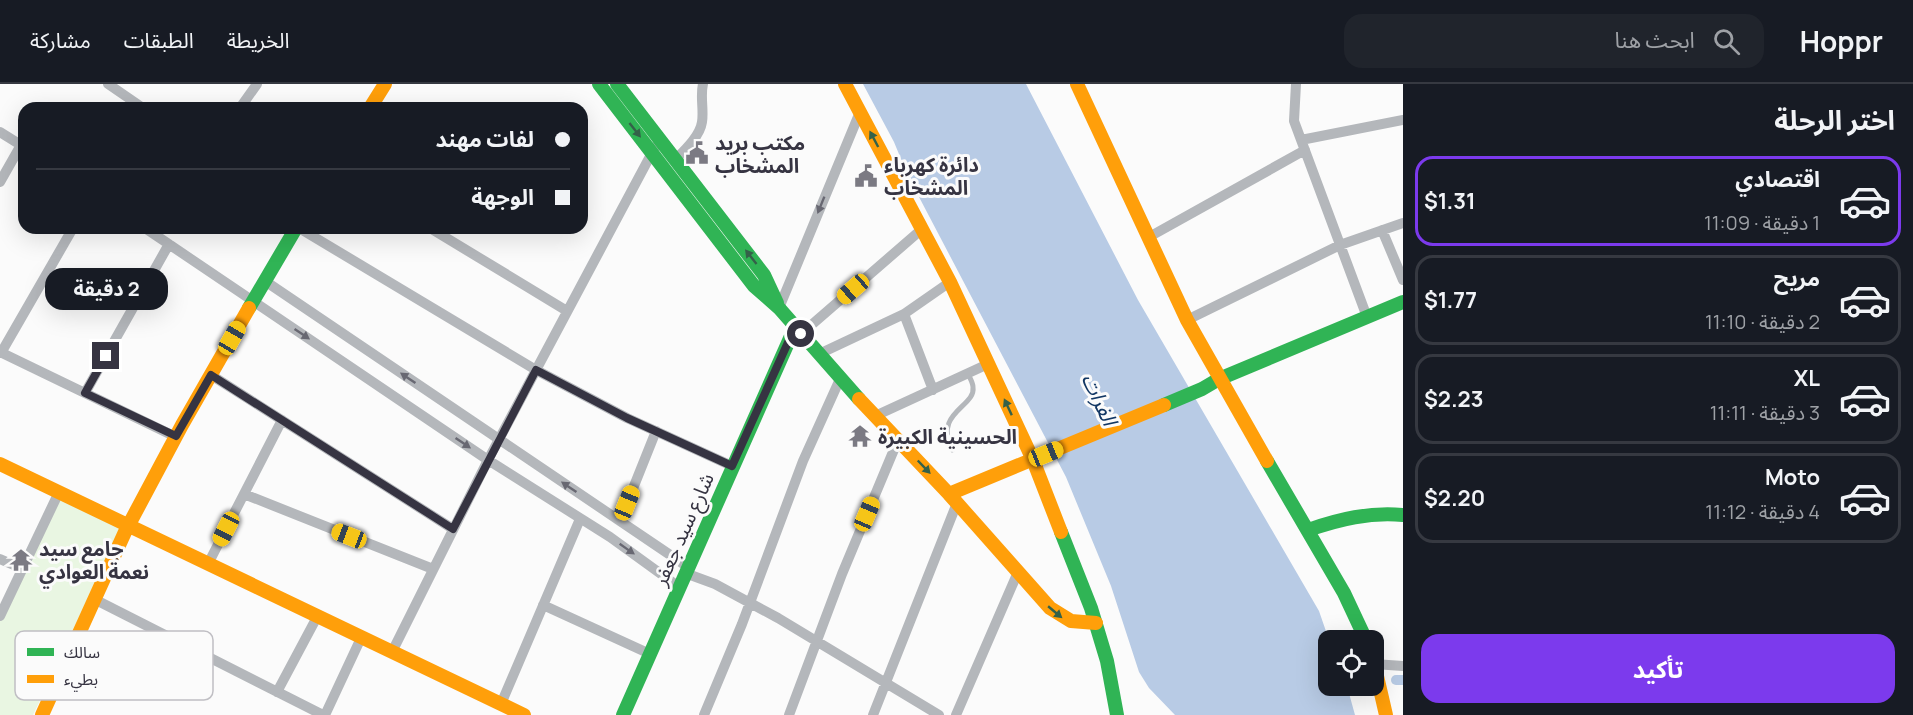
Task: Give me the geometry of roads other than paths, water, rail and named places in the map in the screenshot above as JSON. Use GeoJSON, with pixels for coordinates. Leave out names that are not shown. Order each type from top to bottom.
{"type":"FeatureCollection","features":[{"type":"Feature","properties":{"kind":"street"},"geometry":{"type":"LineString","coordinates":[[108,84],[134,102]]}},
{"type":"Feature","properties":{"kind":"street"},"geometry":{"type":"LineString","coordinates":[[244,102],[257,84]]}},
{"type":"Feature","properties":{"kind":"street"},"geometry":{"type":"LineString","coordinates":[[374,102],[385,84]]}},
{"type":"Feature","properties":{"kind":"street"},"geometry":{"type":"LineString","coordinates":[[599,84],[754,286],[779,308],[840,379],[953,498],[1050,608],[1063,619],[1074,624],[1095,623]]}},
{"type":"Feature","properties":{"kind":"street"},"geometry":{"type":"LineString","coordinates":[[617,84],[764,275],[779,308]]}},
{"type":"Feature","properties":{"kind":"street"},"geometry":{"type":"LineString","coordinates":[[675,160],[689,146],[703,120],[701,100],[704,84]]}},
{"type":"Feature","properties":{"kind":"street"},"geometry":{"type":"LineString","coordinates":[[844,84],[950,282],[1033,460],[1095,623],[1107,661],[1117,715]]}},
{"type":"Feature","properties":{"kind":"street"},"geometry":{"type":"LineString","coordinates":[[1077,84],[1187,320],[1344,593],[1361,630]]}},
{"type":"Feature","properties":{"kind":"street"},"geometry":{"type":"LineString","coordinates":[[1296,84],[1294,121],[1367,316]]}},
{"type":"Feature","properties":{"kind":"street"},"geometry":{"type":"LineString","coordinates":[[779,308],[860,112]]}},
{"type":"Feature","properties":{"kind":"street"},"geometry":{"type":"LineString","coordinates":[[1149,237],[1303,145],[1403,120]]}},
{"type":"Feature","properties":{"kind":"street"},"geometry":{"type":"LineString","coordinates":[[0,132],[18,143]]}},
{"type":"Feature","properties":{"kind":"street"},"geometry":{"type":"LineString","coordinates":[[392,652],[488,460],[660,140]]}},
{"type":"Feature","properties":{"kind":"street"},"geometry":{"type":"LineString","coordinates":[[0,182],[18,154]]}},
{"type":"Feature","properties":{"kind":"street"},"geometry":{"type":"LineString","coordinates":[[1187,320],[1340,245],[1403,222]]}},
{"type":"Feature","properties":{"kind":"street"},"geometry":{"type":"LineString","coordinates":[[798,330],[922,229]]}},
{"type":"Feature","properties":{"kind":"street"},"geometry":{"type":"LineString","coordinates":[[1383,230],[1403,280]]}},
{"type":"Feature","properties":{"kind":"street"},"geometry":{"type":"LineString","coordinates":[[69,234],[0,352],[176,436]]}},
{"type":"Feature","properties":{"kind":"street"},"geometry":{"type":"LineString","coordinates":[[154,234],[679,587]]}},
{"type":"Feature","properties":{"kind":"street"},"geometry":{"type":"LineString","coordinates":[[79,631],[129,525],[176,436],[294,234]]}},
{"type":"Feature","properties":{"kind":"street"},"geometry":{"type":"LineString","coordinates":[[308,234],[536,370],[656,431],[732,466]]}},
{"type":"Feature","properties":{"kind":"street"},"geometry":{"type":"LineString","coordinates":[[440,234],[567,311]]}},
{"type":"Feature","properties":{"kind":"street"},"geometry":{"type":"LineString","coordinates":[[85,393],[169,244]]}},
{"type":"Feature","properties":{"kind":"street"},"geometry":{"type":"LineString","coordinates":[[265,281],[620,522],[686,570],[750,603],[939,715]]}},
{"type":"Feature","properties":{"kind":"street"},"geometry":{"type":"LineString","coordinates":[[819,354],[904,314],[950,282]]}},
{"type":"Feature","properties":{"kind":"street"},"geometry":{"type":"LineString","coordinates":[[873,715],[953,498],[1046,454],[1403,302]]}},
{"type":"Feature","properties":{"kind":"street"},"geometry":{"type":"LineString","coordinates":[[904,314],[933,390]]}},
{"type":"Feature","properties":{"kind":"street","name":"شارع سيد جعفر"},"geometry":{"type":"LineString","coordinates":[[623,715],[732,466],[798,330]]}},
{"type":"Feature","properties":{"kind":"street"},"geometry":{"type":"LineString","coordinates":[[875,416],[988,363]]}},
{"type":"Feature","properties":{"kind":"street"},"geometry":{"type":"LineString","coordinates":[[211,375],[453,529]]}},
{"type":"Feature","properties":{"kind":"street"},"geometry":{"type":"LineString","coordinates":[[704,715],[750,603],[803,461],[840,379]]}},
{"type":"Feature","properties":{"kind":"street"},"geometry":{"type":"LineString","coordinates":[[208,564],[282,420]]}},
{"type":"Feature","properties":{"kind":"street"},"geometry":{"type":"LineString","coordinates":[[620,522],[656,431]]}},
{"type":"Feature","properties":{"kind":"street"},"geometry":{"type":"LineString","coordinates":[[789,715],[898,440]]}},
{"type":"Feature","properties":{"kind":"street"},"geometry":{"type":"LineString","coordinates":[[0,464],[524,715]]}},
{"type":"Feature","properties":{"kind":"street"},"geometry":{"type":"LineString","coordinates":[[0,616],[59,492]]}},
{"type":"Feature","properties":{"kind":"street"},"geometry":{"type":"LineString","coordinates":[[244,494],[433,569]]}},
{"type":"Feature","properties":{"kind":"street"},"geometry":{"type":"LineString","coordinates":[[1308,530],[1348,516],[1403,514]]}},
{"type":"Feature","properties":{"kind":"street"},"geometry":{"type":"LineString","coordinates":[[501,704],[580,519]]}},
{"type":"Feature","properties":{"kind":"street"},"geometry":{"type":"LineString","coordinates":[[0,559],[23,569]]}},
{"type":"Feature","properties":{"kind":"street"},"geometry":{"type":"LineString","coordinates":[[956,715],[1018,572]]}},
{"type":"Feature","properties":{"kind":"street"},"geometry":{"type":"LineString","coordinates":[[93,599],[156,631]]}},
{"type":"Feature","properties":{"kind":"street"},"geometry":{"type":"LineString","coordinates":[[543,605],[650,654]]}},
{"type":"Feature","properties":{"kind":"street"},"geometry":{"type":"LineString","coordinates":[[277,692],[317,617]]}},
{"type":"Feature","properties":{"kind":"street"},"geometry":{"type":"LineString","coordinates":[[213,660],[324,715],[361,638]]}},
{"type":"Feature","properties":{"kind":"street"},"geometry":{"type":"LineString","coordinates":[[1384,664],[1403,666]]}},
{"type":"Feature","properties":{"kind":"street"},"geometry":{"type":"LineString","coordinates":[[1382,696],[1386,715]]}},
{"type":"Feature","properties":{"kind":"street"},"geometry":{"type":"LineString","coordinates":[[42,715],[49,700]]}},
{"type":"Feature","properties":{"kind":"lane"},"geometry":{"type":"LineString","coordinates":[[952,450],[947,439],[949,422],[973,393],[968,374]]}},
{"type":"Feature","properties":{"kind":"water","name":"الفرات"},"geometry":{"type":"Polygon","coordinates":[[[863,84],[1026,84],[1138,300],[1319,611],[1326,630],[1318,630],[1318,696],[1350,696],[1355,715],[1175,715],[1149,688],[1139,672],[1111,586],[1066,477],[908,176],[894,142],[863,84]]]}},
{"type":"Feature","properties":{"kind":"waterway"},"geometry":{"type":"LineString","coordinates":[[1396,680],[1403,680]]}},
{"type":"Feature","properties":{"kind":"place","name":"مكتب بريد المشخاب"},"geometry":{"type":"Point","coordinates":[697,153]}},
{"type":"Feature","properties":{"kind":"place","name":"دائرة كهرباء المشخاب"},"geometry":{"type":"Point","coordinates":[866,176]}},
{"type":"Feature","properties":{"kind":"place","name":"الحسينية الكبيرة"},"geometry":{"type":"Point","coordinates":[860,436]}},
{"type":"Feature","properties":{"kind":"place","name":"جامع سيد نعمة العوادي"},"geometry":{"type":"Point","coordinates":[21,560]}}]}
